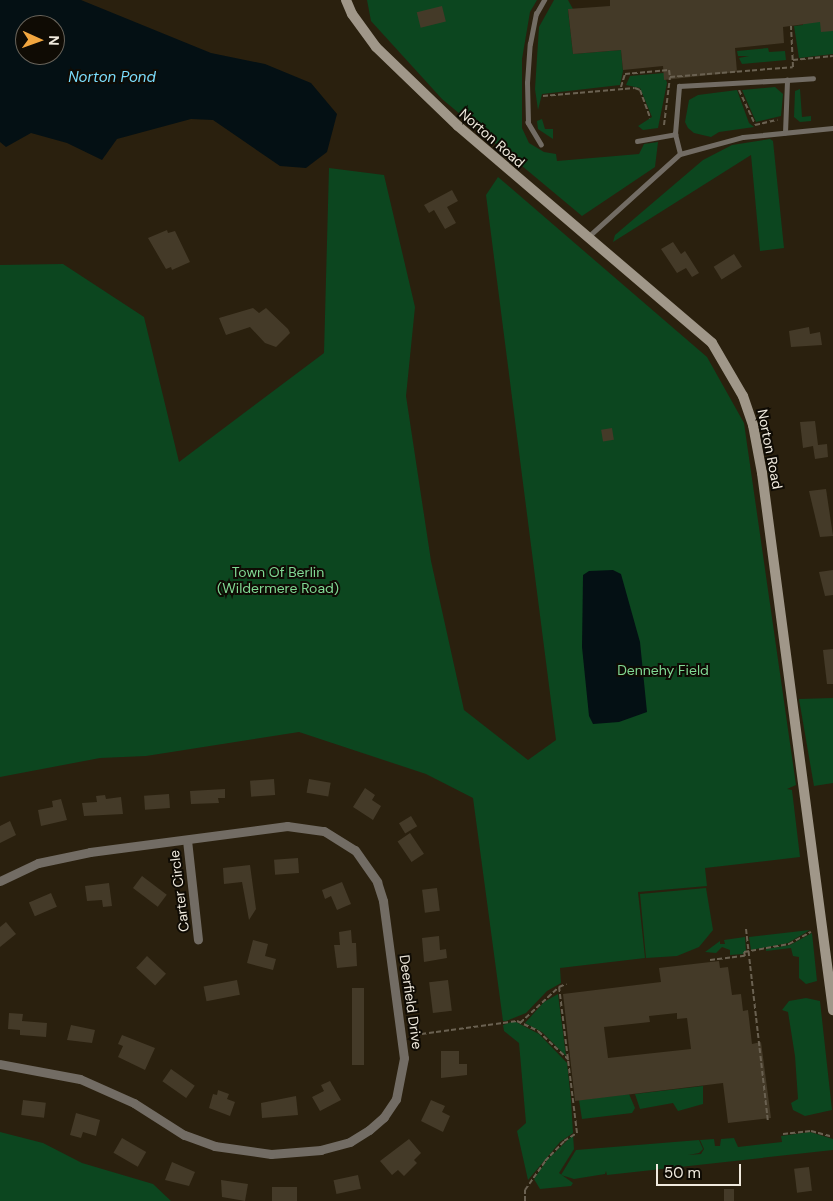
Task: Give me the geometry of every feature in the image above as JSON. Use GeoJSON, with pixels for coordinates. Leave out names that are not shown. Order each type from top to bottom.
{"type":"FeatureCollection","features":[{"type":"Feature","properties":{"kind":"main road","name":"Norton Road"},"geometry":{"type":"LineString","coordinates":[[346,0],[352,14],[376,47],[411,82],[472,139],[712,343],[728,365],[746,403],[762,473],[833,1010]]}},
{"type":"Feature","properties":{"kind":"street","name":"Deerfield Drive"},"geometry":{"type":"LineString","coordinates":[[0,881],[31,866],[64,856],[287,826],[307,827],[339,838],[368,864],[383,901],[404,1058],[396,1099],[384,1117],[350,1142],[321,1150],[270,1154],[242,1152],[184,1135],[134,1103],[80,1079],[0,1064]]}},
{"type":"Feature","properties":{"kind":"street","name":"Carter Circle"},"geometry":{"type":"LineString","coordinates":[[187,840],[198,939]]}},
{"type":"Feature","properties":{"kind":"lane"},"geometry":{"type":"LineString","coordinates":[[541,145],[528,123],[527,82],[530,44],[536,14],[544,0]]}},
{"type":"Feature","properties":{"kind":"lane"},"geometry":{"type":"LineString","coordinates":[[680,154],[675,134],[679,86],[813,78]]}},
{"type":"Feature","properties":{"kind":"lane"},"geometry":{"type":"LineString","coordinates":[[786,133],[787,80]]}},
{"type":"Feature","properties":{"kind":"lane"},"geometry":{"type":"LineString","coordinates":[[587,238],[680,154],[743,137],[833,128]]}},
{"type":"Feature","properties":{"kind":"lane"},"geometry":{"type":"LineString","coordinates":[[637,141],[675,134]]}},
{"type":"Feature","properties":{"kind":"path"},"geometry":{"type":"LineString","coordinates":[[670,77],[793,66],[790,26]]}},
{"type":"Feature","properties":{"kind":"path"},"geometry":{"type":"LineString","coordinates":[[793,60],[833,56]]}},
{"type":"Feature","properties":{"kind":"path"},"geometry":{"type":"LineString","coordinates":[[621,87],[625,74],[669,70],[670,77],[664,125]]}},
{"type":"Feature","properties":{"kind":"path"},"geometry":{"type":"LineString","coordinates":[[736,83],[755,125],[774,123],[780,116]]}},
{"type":"Feature","properties":{"kind":"path"},"geometry":{"type":"LineString","coordinates":[[543,96],[621,87],[640,90],[650,118]]}},
{"type":"Feature","properties":{"kind":"path"},"geometry":{"type":"LineString","coordinates":[[746,929],[768,1121]]}},
{"type":"Feature","properties":{"kind":"path"},"geometry":{"type":"LineString","coordinates":[[710,960],[745,956],[744,952],[789,944],[812,932]]}},
{"type":"Feature","properties":{"kind":"path"},"geometry":{"type":"LineString","coordinates":[[520,1023],[559,987],[566,984]]}},
{"type":"Feature","properties":{"kind":"path"},"geometry":{"type":"LineString","coordinates":[[525,1201],[525,1190],[545,1161],[564,1141],[577,1133],[559,987]]}},
{"type":"Feature","properties":{"kind":"path"},"geometry":{"type":"LineString","coordinates":[[414,1035],[513,1021],[538,1032],[569,1060]]}},
{"type":"Feature","properties":{"kind":"path"},"geometry":{"type":"LineString","coordinates":[[783,1134],[811,1130],[833,1137]]}},
{"type":"Feature","properties":{"kind":"green space"},"geometry":{"type":"Polygon","coordinates":[[[367,0],[537,0],[530,12],[522,59],[522,128],[529,143],[544,152],[556,154],[557,161],[639,154],[644,144],[658,142],[655,167],[582,216],[442,99],[371,21],[367,0]]]}},
{"type":"Feature","properties":{"kind":"green space"},"geometry":{"type":"Polygon","coordinates":[[[554,0],[568,0],[573,9],[568,10],[573,54],[621,50],[623,71],[620,85],[542,94],[538,110],[535,89],[539,27],[554,0]]]}},
{"type":"Feature","properties":{"kind":"green space"},"geometry":{"type":"Polygon","coordinates":[[[803,19],[820,22],[833,31],[833,54],[799,58],[794,26],[803,25],[803,19]]]}},
{"type":"Feature","properties":{"kind":"green space"},"geometry":{"type":"Polygon","coordinates":[[[768,48],[769,52],[785,51],[786,60],[742,64],[739,58],[749,56],[738,56],[737,51],[768,48]]]}},
{"type":"Feature","properties":{"kind":"green space"},"geometry":{"type":"Polygon","coordinates":[[[664,73],[667,83],[658,128],[643,130],[638,126],[652,117],[640,88],[626,85],[630,76],[664,73]]]}},
{"type":"Feature","properties":{"kind":"green space"},"geometry":{"type":"Polygon","coordinates":[[[775,87],[783,94],[781,116],[756,122],[742,90],[775,87]]]}},
{"type":"Feature","properties":{"kind":"green space"},"geometry":{"type":"Polygon","coordinates":[[[800,89],[802,117],[811,116],[811,121],[800,122],[794,117],[795,91],[800,89]]]}},
{"type":"Feature","properties":{"kind":"green space"},"geometry":{"type":"Polygon","coordinates":[[[737,90],[749,123],[754,127],[719,132],[711,137],[694,133],[688,128],[685,122],[689,100],[698,95],[737,90]]]}},
{"type":"Feature","properties":{"kind":"green space"},"geometry":{"type":"Polygon","coordinates":[[[542,119],[545,129],[553,129],[553,139],[538,129],[537,121],[542,119]]]}},
{"type":"Feature","properties":{"kind":"green space"},"geometry":{"type":"Polygon","coordinates":[[[770,139],[773,141],[784,248],[760,251],[751,155],[613,242],[615,235],[703,160],[732,145],[770,139]]]}},
{"type":"Feature","properties":{"kind":"green space"},"geometry":{"type":"Polygon","coordinates":[[[329,168],[384,175],[415,307],[406,396],[431,561],[464,710],[528,760],[556,740],[486,195],[498,177],[707,357],[744,423],[796,785],[787,789],[792,790],[800,857],[705,868],[707,886],[638,892],[645,958],[560,968],[561,983],[547,991],[526,1013],[506,1021],[503,1021],[473,798],[426,774],[299,732],[146,756],[100,758],[0,777],[0,265],[63,264],[144,317],[179,462],[324,353],[329,168]]]}},
{"type":"Feature","properties":{"kind":"green space"},"geometry":{"type":"Polygon","coordinates":[[[833,698],[833,783],[814,786],[799,699],[833,698]]]}},
{"type":"Feature","properties":{"kind":"green space"},"geometry":{"type":"Polygon","coordinates":[[[706,888],[713,930],[699,947],[677,956],[646,958],[640,894],[706,888]]]}},
{"type":"Feature","properties":{"kind":"green space"},"geometry":{"type":"Polygon","coordinates":[[[810,930],[788,943],[751,950],[749,937],[810,930]]]}},
{"type":"Feature","properties":{"kind":"green space"},"geometry":{"type":"Polygon","coordinates":[[[812,933],[817,981],[806,984],[799,978],[799,957],[793,956],[791,948],[766,951],[766,949],[790,945],[812,933]]]}},
{"type":"Feature","properties":{"kind":"green space"},"geometry":{"type":"Polygon","coordinates":[[[745,937],[746,951],[743,954],[730,955],[730,950],[722,947],[716,953],[705,952],[720,941],[720,944],[725,944],[724,940],[745,937]]]}},
{"type":"Feature","properties":{"kind":"green space"},"geometry":{"type":"Polygon","coordinates":[[[558,994],[566,1056],[542,1032],[525,1023],[544,1002],[558,994]]]}},
{"type":"Feature","properties":{"kind":"green space"},"geometry":{"type":"Polygon","coordinates":[[[806,998],[820,1001],[832,1110],[805,1116],[793,1110],[791,1103],[798,1099],[795,1056],[788,1012],[782,1010],[789,1001],[806,998]]]}},
{"type":"Feature","properties":{"kind":"green space"},"geometry":{"type":"Polygon","coordinates":[[[514,1021],[539,1034],[567,1063],[571,1100],[573,1133],[560,1142],[528,1180],[517,1131],[526,1123],[519,1043],[504,1031],[503,1025],[514,1021]]]}},
{"type":"Feature","properties":{"kind":"green space"},"geometry":{"type":"Polygon","coordinates":[[[703,1086],[703,1104],[678,1111],[673,1103],[640,1109],[635,1094],[703,1086]]]}},
{"type":"Feature","properties":{"kind":"green space"},"geometry":{"type":"Polygon","coordinates":[[[629,1094],[635,1108],[632,1113],[582,1119],[579,1100],[629,1094]]]}},
{"type":"Feature","properties":{"kind":"green space"},"geometry":{"type":"Polygon","coordinates":[[[0,1132],[43,1143],[82,1163],[153,1184],[171,1201],[0,1201],[0,1132]]]}},
{"type":"Feature","properties":{"kind":"green space"},"geometry":{"type":"Polygon","coordinates":[[[810,1132],[833,1139],[833,1150],[607,1175],[606,1171],[605,1174],[574,1179],[561,1175],[576,1150],[699,1140],[703,1149],[699,1153],[688,1155],[701,1154],[704,1149],[700,1140],[714,1139],[715,1146],[720,1146],[721,1139],[734,1138],[738,1147],[782,1142],[781,1136],[810,1132]]]}},
{"type":"Feature","properties":{"kind":"green space"},"geometry":{"type":"Polygon","coordinates":[[[573,1135],[574,1149],[559,1173],[573,1183],[571,1186],[540,1189],[534,1179],[547,1160],[573,1135]]]}},
{"type":"Feature","properties":{"kind":"water","name":"Norton Pond"},"geometry":{"type":"Polygon","coordinates":[[[0,0],[81,0],[211,53],[265,64],[311,83],[337,114],[327,152],[306,168],[280,166],[213,120],[191,119],[117,139],[102,160],[67,143],[31,133],[6,147],[0,142],[0,0]]]}},
{"type":"Feature","properties":{"kind":"water"},"geometry":{"type":"Polygon","coordinates":[[[613,570],[621,574],[640,642],[647,712],[619,722],[593,724],[589,716],[582,647],[583,575],[589,571],[613,570]]]}},
{"type":"Feature","properties":{"kind":"building"},"geometry":{"type":"Polygon","coordinates":[[[610,0],[833,0],[833,31],[821,32],[820,22],[783,27],[784,43],[735,48],[737,72],[664,80],[663,66],[623,70],[621,50],[573,54],[568,9],[610,6],[610,0]]]}},
{"type":"Feature","properties":{"kind":"building"},"geometry":{"type":"Polygon","coordinates":[[[442,6],[446,22],[421,28],[417,12],[442,6]]]}},
{"type":"Feature","properties":{"kind":"building"},"geometry":{"type":"Polygon","coordinates":[[[452,190],[458,201],[447,207],[456,223],[445,229],[434,210],[429,213],[424,205],[452,190]]]}},
{"type":"Feature","properties":{"kind":"building"},"geometry":{"type":"Polygon","coordinates":[[[167,230],[168,233],[175,231],[190,262],[172,270],[171,267],[166,269],[148,238],[167,230]]]}},
{"type":"Feature","properties":{"kind":"building"},"geometry":{"type":"Polygon","coordinates":[[[673,242],[681,254],[685,251],[699,273],[692,277],[686,268],[677,273],[661,249],[673,242]]]}},
{"type":"Feature","properties":{"kind":"building"},"geometry":{"type":"Polygon","coordinates":[[[734,254],[742,267],[722,279],[714,267],[734,254]]]}},
{"type":"Feature","properties":{"kind":"building"},"geometry":{"type":"Polygon","coordinates":[[[253,308],[259,313],[266,308],[288,329],[290,333],[276,347],[265,343],[250,327],[226,335],[219,318],[253,308]]]}},
{"type":"Feature","properties":{"kind":"building"},"geometry":{"type":"Polygon","coordinates":[[[809,327],[810,334],[820,332],[822,345],[791,347],[789,331],[809,327]]]}},
{"type":"Feature","properties":{"kind":"building"},"geometry":{"type":"Polygon","coordinates":[[[815,421],[818,445],[827,444],[828,457],[815,459],[813,446],[803,448],[800,422],[815,421]]]}},
{"type":"Feature","properties":{"kind":"building"},"geometry":{"type":"Polygon","coordinates":[[[612,428],[614,440],[603,442],[601,430],[612,428]]]}},
{"type":"Feature","properties":{"kind":"building"},"geometry":{"type":"Polygon","coordinates":[[[826,489],[833,536],[820,537],[809,491],[826,489]]]}},
{"type":"Feature","properties":{"kind":"building"},"geometry":{"type":"Polygon","coordinates":[[[833,570],[833,595],[825,596],[819,572],[833,570]]]}},
{"type":"Feature","properties":{"kind":"building"},"geometry":{"type":"Polygon","coordinates":[[[833,649],[833,684],[827,684],[823,650],[833,649]]]}},
{"type":"Feature","properties":{"kind":"building"},"geometry":{"type":"Polygon","coordinates":[[[274,779],[275,795],[251,797],[250,781],[274,779]]]}},
{"type":"Feature","properties":{"kind":"building"},"geometry":{"type":"Polygon","coordinates":[[[309,779],[331,783],[328,797],[307,793],[309,779]]]}},
{"type":"Feature","properties":{"kind":"building"},"geometry":{"type":"Polygon","coordinates":[[[365,788],[375,795],[372,800],[381,806],[373,820],[353,807],[365,788]]]}},
{"type":"Feature","properties":{"kind":"building"},"geometry":{"type":"Polygon","coordinates":[[[225,789],[225,798],[218,798],[219,803],[191,804],[190,791],[225,789]]]}},
{"type":"Feature","properties":{"kind":"building"},"geometry":{"type":"Polygon","coordinates":[[[169,794],[170,808],[145,810],[144,796],[169,794]]]}},
{"type":"Feature","properties":{"kind":"building"},"geometry":{"type":"Polygon","coordinates":[[[105,795],[106,799],[121,797],[123,814],[84,816],[82,803],[97,802],[96,796],[105,795]]]}},
{"type":"Feature","properties":{"kind":"building"},"geometry":{"type":"Polygon","coordinates":[[[61,799],[67,820],[41,826],[38,810],[53,807],[52,801],[61,799]]]}},
{"type":"Feature","properties":{"kind":"building"},"geometry":{"type":"Polygon","coordinates":[[[411,816],[417,826],[405,833],[399,823],[411,816]]]}},
{"type":"Feature","properties":{"kind":"building"},"geometry":{"type":"Polygon","coordinates":[[[10,821],[16,835],[0,843],[0,826],[10,821]]]}},
{"type":"Feature","properties":{"kind":"building"},"geometry":{"type":"Polygon","coordinates":[[[410,833],[424,854],[412,862],[398,841],[410,833]]]}},
{"type":"Feature","properties":{"kind":"building"},"geometry":{"type":"Polygon","coordinates":[[[298,858],[299,873],[275,875],[274,860],[298,858]]]}},
{"type":"Feature","properties":{"kind":"building"},"geometry":{"type":"Polygon","coordinates":[[[250,865],[256,909],[249,920],[242,882],[224,884],[223,868],[250,865]]]}},
{"type":"Feature","properties":{"kind":"building"},"geometry":{"type":"Polygon","coordinates":[[[142,876],[167,895],[158,907],[133,888],[142,876]]]}},
{"type":"Feature","properties":{"kind":"building"},"geometry":{"type":"Polygon","coordinates":[[[342,882],[351,904],[337,910],[331,896],[325,899],[322,890],[342,882]]]}},
{"type":"Feature","properties":{"kind":"building"},"geometry":{"type":"Polygon","coordinates":[[[109,883],[112,906],[103,907],[102,900],[87,901],[85,886],[109,883]]]}},
{"type":"Feature","properties":{"kind":"building"},"geometry":{"type":"Polygon","coordinates":[[[437,888],[440,911],[425,913],[422,890],[437,888]]]}},
{"type":"Feature","properties":{"kind":"building"},"geometry":{"type":"Polygon","coordinates":[[[51,893],[57,907],[35,916],[29,902],[51,893]]]}},
{"type":"Feature","properties":{"kind":"building"},"geometry":{"type":"Polygon","coordinates":[[[6,922],[16,934],[0,947],[0,927],[6,922]]]}},
{"type":"Feature","properties":{"kind":"building"},"geometry":{"type":"Polygon","coordinates":[[[351,930],[352,943],[356,943],[357,966],[337,968],[334,945],[340,945],[339,932],[351,930]]]}},
{"type":"Feature","properties":{"kind":"building"},"geometry":{"type":"Polygon","coordinates":[[[439,936],[440,950],[446,949],[447,958],[424,962],[422,938],[439,936]]]}},
{"type":"Feature","properties":{"kind":"building"},"geometry":{"type":"Polygon","coordinates":[[[253,940],[268,944],[265,956],[276,959],[273,970],[247,963],[253,940]]]}},
{"type":"Feature","properties":{"kind":"building"},"geometry":{"type":"Polygon","coordinates":[[[147,956],[166,974],[155,985],[136,968],[147,956]]]}},
{"type":"Feature","properties":{"kind":"building"},"geometry":{"type":"Polygon","coordinates":[[[719,961],[720,968],[728,967],[732,995],[741,994],[743,1011],[748,1010],[752,1044],[761,1042],[771,1118],[728,1123],[723,1083],[575,1101],[563,994],[661,982],[659,968],[719,961]],[[677,1013],[649,1016],[650,1022],[604,1027],[608,1058],[691,1049],[687,1018],[677,1019],[677,1013]]]}},
{"type":"Feature","properties":{"kind":"building"},"geometry":{"type":"Polygon","coordinates":[[[237,980],[240,995],[206,1001],[204,986],[237,980]]]}},
{"type":"Feature","properties":{"kind":"building"},"geometry":{"type":"Polygon","coordinates":[[[448,980],[452,1011],[433,1013],[429,982],[448,980]]]}},
{"type":"Feature","properties":{"kind":"building"},"geometry":{"type":"Polygon","coordinates":[[[352,988],[364,988],[364,1065],[352,1065],[352,988]]]}},
{"type":"Feature","properties":{"kind":"building"},"geometry":{"type":"Polygon","coordinates":[[[9,1013],[23,1014],[22,1021],[47,1023],[46,1037],[20,1035],[20,1030],[8,1029],[9,1013]]]}},
{"type":"Feature","properties":{"kind":"building"},"geometry":{"type":"Polygon","coordinates":[[[71,1025],[95,1030],[92,1043],[67,1040],[71,1025]]]}},
{"type":"Feature","properties":{"kind":"building"},"geometry":{"type":"Polygon","coordinates":[[[122,1035],[155,1048],[145,1070],[118,1057],[123,1046],[118,1044],[122,1035]]]}},
{"type":"Feature","properties":{"kind":"building"},"geometry":{"type":"Polygon","coordinates":[[[441,1051],[459,1051],[459,1064],[467,1064],[467,1075],[441,1078],[441,1051]]]}},
{"type":"Feature","properties":{"kind":"building"},"geometry":{"type":"Polygon","coordinates":[[[171,1069],[195,1086],[186,1098],[162,1081],[171,1069]]]}},
{"type":"Feature","properties":{"kind":"building"},"geometry":{"type":"Polygon","coordinates":[[[330,1081],[341,1100],[320,1111],[312,1097],[324,1091],[321,1085],[330,1081]]]}},
{"type":"Feature","properties":{"kind":"building"},"geometry":{"type":"Polygon","coordinates":[[[218,1090],[229,1094],[227,1099],[235,1102],[230,1116],[209,1108],[213,1094],[217,1095],[218,1090]]]}},
{"type":"Feature","properties":{"kind":"building"},"geometry":{"type":"Polygon","coordinates":[[[296,1096],[298,1115],[262,1118],[261,1103],[296,1096]]]}},
{"type":"Feature","properties":{"kind":"building"},"geometry":{"type":"Polygon","coordinates":[[[23,1100],[46,1103],[44,1118],[21,1115],[23,1100]]]}},
{"type":"Feature","properties":{"kind":"building"},"geometry":{"type":"Polygon","coordinates":[[[431,1100],[445,1106],[442,1112],[450,1116],[443,1132],[421,1121],[431,1100]]]}},
{"type":"Feature","properties":{"kind":"building"},"geometry":{"type":"Polygon","coordinates":[[[76,1113],[100,1120],[96,1136],[83,1132],[81,1138],[70,1135],[76,1113]]]}},
{"type":"Feature","properties":{"kind":"building"},"geometry":{"type":"Polygon","coordinates":[[[122,1138],[146,1152],[138,1167],[114,1153],[122,1138]]]}},
{"type":"Feature","properties":{"kind":"building"},"geometry":{"type":"Polygon","coordinates":[[[409,1139],[421,1153],[414,1160],[417,1163],[404,1176],[398,1170],[392,1175],[380,1161],[409,1139]]]}},
{"type":"Feature","properties":{"kind":"building"},"geometry":{"type":"Polygon","coordinates":[[[172,1162],[195,1172],[189,1186],[165,1180],[172,1162]]]}},
{"type":"Feature","properties":{"kind":"building"},"geometry":{"type":"Polygon","coordinates":[[[809,1167],[812,1191],[797,1193],[794,1169],[809,1167]]]}},
{"type":"Feature","properties":{"kind":"building"},"geometry":{"type":"Polygon","coordinates":[[[358,1175],[361,1189],[336,1194],[334,1180],[358,1175]]]}},
{"type":"Feature","properties":{"kind":"building"},"geometry":{"type":"Polygon","coordinates":[[[221,1180],[248,1184],[245,1201],[222,1197],[221,1180]]]}},
{"type":"Feature","properties":{"kind":"building"},"geometry":{"type":"Polygon","coordinates":[[[272,1187],[297,1187],[297,1201],[272,1201],[272,1187]]]}},
{"type":"Feature","properties":{"kind":"building"},"geometry":{"type":"Polygon","coordinates":[[[724,1189],[734,1189],[734,1201],[724,1201],[724,1189]]]}},
{"type":"Feature","properties":{"kind":"park label","name":"Town Of Berlin (Wildermere Road)"},"geometry":{"type":"Point","coordinates":[278,580]}},
{"type":"Feature","properties":{"kind":"park label","name":"Dennehy Field"},"geometry":{"type":"Point","coordinates":[663,670]}}]}
